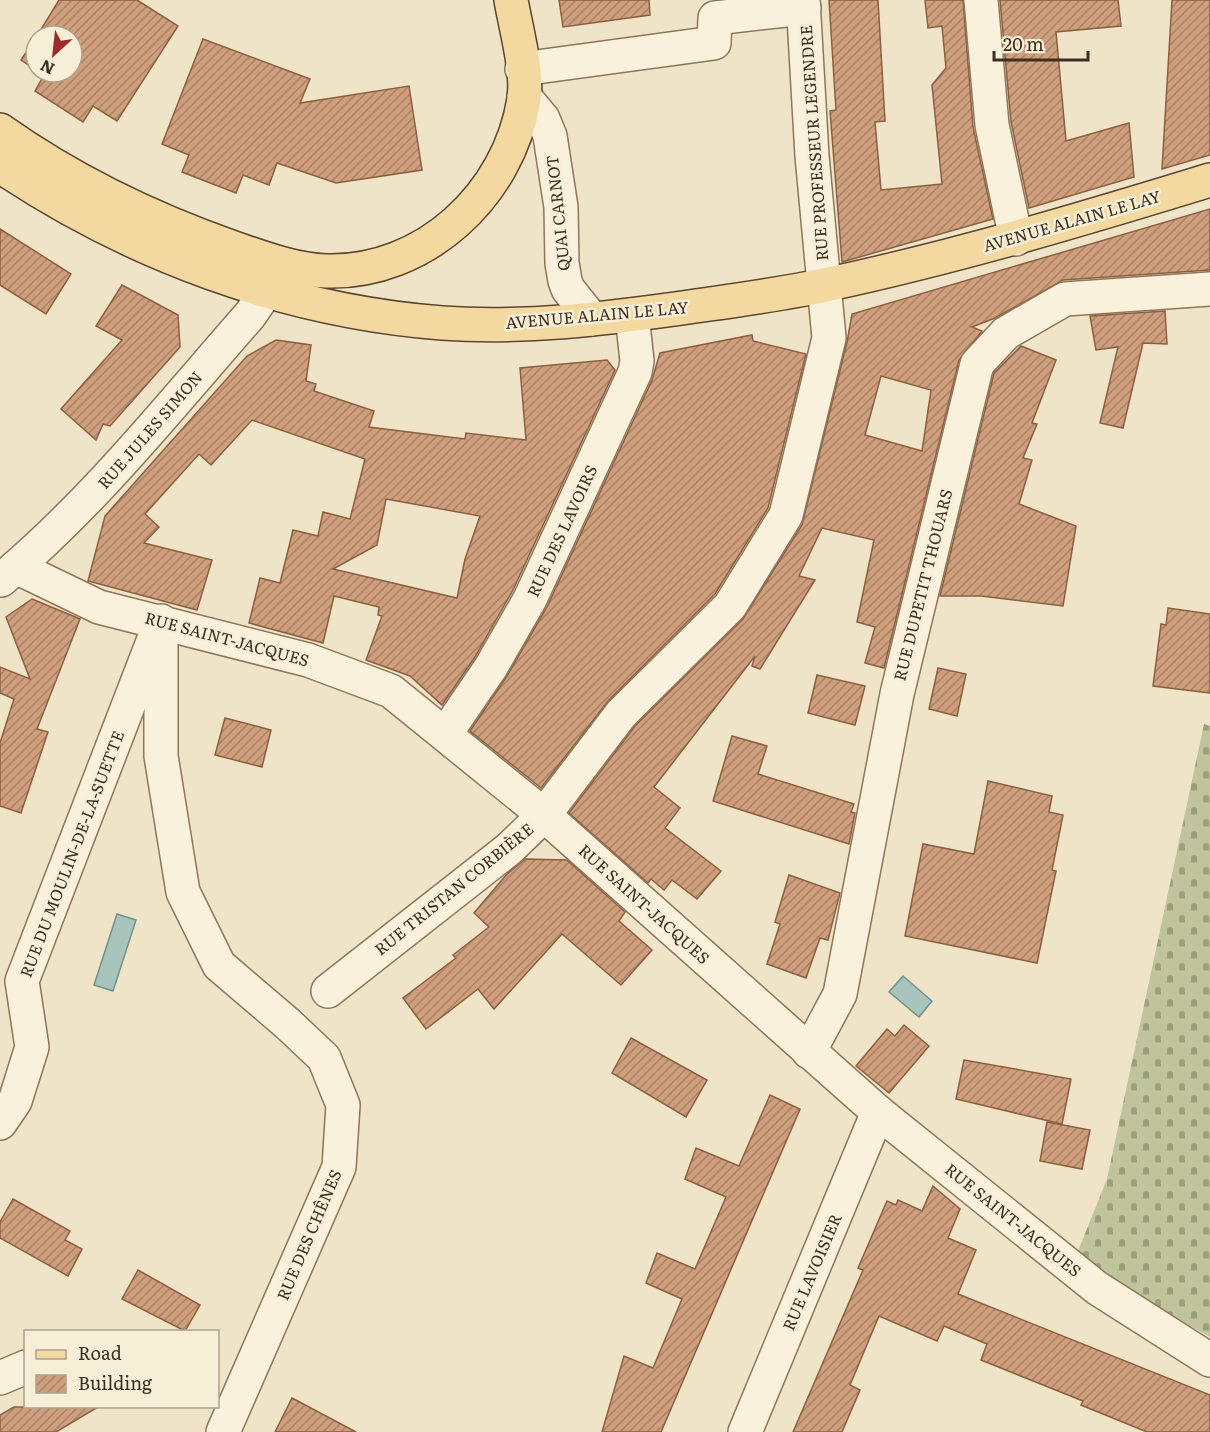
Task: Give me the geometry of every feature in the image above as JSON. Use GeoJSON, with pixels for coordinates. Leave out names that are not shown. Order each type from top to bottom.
{"type":"FeatureCollection","features":[{"type":"Feature","properties":{"kind":"main road"},"geometry":{"type":"LineString","coordinates":[[0,130],[99,191],[200,235],[276,261],[326,271],[364,268],[394,260],[430,243],[463,218],[482,195],[514,134],[523,83],[511,0]]}},
{"type":"Feature","properties":{"kind":"main road","name":"AVENUE ALAIN LE LAY"},"geometry":{"type":"LineString","coordinates":[[0,166],[60,202],[140,243],[177,260],[264,292],[323,307],[439,323],[507,324],[632,315],[824,285],[1016,239],[1210,180]]}},
{"type":"Feature","properties":{"kind":"street"},"geometry":{"type":"LineString","coordinates":[[981,0],[992,125],[1016,239]]}},
{"type":"Feature","properties":{"kind":"street"},"geometry":{"type":"LineString","coordinates":[[523,83],[714,43],[715,18],[804,4]]}},
{"type":"Feature","properties":{"kind":"street","name":"RUE PROFESSEUR LEGENDRE"},"geometry":{"type":"LineString","coordinates":[[804,4],[812,156],[824,285]]}},
{"type":"Feature","properties":{"kind":"street","name":"QUAI CARNOT"},"geometry":{"type":"LineString","coordinates":[[523,83],[550,136],[561,207],[562,262],[565,281],[568,289],[592,319]]}},
{"type":"Feature","properties":{"kind":"street","name":"RUE JULES SIMON"},"geometry":{"type":"LineString","coordinates":[[8,574],[69,520],[115,471],[250,315],[264,292],[276,261]]}},
{"type":"Feature","properties":{"kind":"street","name":"RUE TRISTAN CORBIÈRE"},"geometry":{"type":"LineString","coordinates":[[328,991],[509,849],[544,815],[621,714],[730,606],[786,515],[829,338],[824,285]]}},
{"type":"Feature","properties":{"kind":"street","name":"RUE DUPETIT THOUARS"},"geometry":{"type":"LineString","coordinates":[[810,1052],[840,994],[897,694],[977,364],[1006,333],[1065,299],[1210,289]]}},
{"type":"Feature","properties":{"kind":"street","name":"RUE DES LAVOIRS"},"geometry":{"type":"LineString","coordinates":[[446,733],[491,667],[530,599],[635,372],[637,351],[632,315]]}},
{"type":"Feature","properties":{"kind":"street","name":"RUE SAINT-JACQUES"},"geometry":{"type":"LineString","coordinates":[[8,574],[99,607],[308,660],[391,691],[446,733],[544,815],[878,1112],[1097,1288],[1210,1360]]}},
{"type":"Feature","properties":{"kind":"street","name":"RUE DU MOULIN-DE-LA-SUETTE"},"geometry":{"type":"LineString","coordinates":[[0,1123],[15,1101],[32,1047],[22,981],[161,621]]}},
{"type":"Feature","properties":{"kind":"street","name":"RUE DES CHÊNES"},"geometry":{"type":"LineString","coordinates":[[161,621],[161,756],[183,892],[219,965],[288,1023],[324,1058],[343,1105],[339,1167],[227,1398],[223,1432]]}},
{"type":"Feature","properties":{"kind":"street","name":"RUE LAVOISIER"},"geometry":{"type":"LineString","coordinates":[[745,1432],[878,1112]]}},
{"type":"Feature","properties":{"kind":"street"},"geometry":{"type":"LineString","coordinates":[[0,1378],[24,1368]]}},
{"type":"Feature","properties":{"kind":"green space"},"geometry":{"type":"Polygon","coordinates":[[[1204,724],[1210,726],[1210,1337],[1139,1297],[1078,1251],[1107,1179],[1204,724]]]}},
{"type":"Feature","properties":{"kind":"water"},"geometry":{"type":"Polygon","coordinates":[[[117,914],[136,920],[113,991],[94,985],[117,914]]]}},
{"type":"Feature","properties":{"kind":"water"},"geometry":{"type":"Polygon","coordinates":[[[903,976],[932,1001],[919,1017],[889,992],[903,976]]]}},
{"type":"Feature","properties":{"kind":"building"},"geometry":{"type":"Polygon","coordinates":[[[59,0],[137,0],[178,26],[117,121],[93,106],[83,122],[35,91],[39,84],[84,84],[84,24],[44,24],[59,0]]]}},
{"type":"Feature","properties":{"kind":"building"},"geometry":{"type":"Polygon","coordinates":[[[559,0],[649,0],[650,15],[563,27],[559,0]]]}},
{"type":"Feature","properties":{"kind":"building"},"geometry":{"type":"Polygon","coordinates":[[[829,0],[878,0],[885,121],[875,122],[881,190],[942,184],[932,85],[946,68],[942,26],[928,28],[925,0],[963,0],[973,127],[993,219],[842,262],[830,111],[836,110],[829,0]]]}},
{"type":"Feature","properties":{"kind":"building"},"geometry":{"type":"Polygon","coordinates":[[[1000,0],[1118,0],[1121,26],[1056,32],[1066,141],[1129,123],[1134,177],[1029,208],[1011,122],[1000,0]]]}},
{"type":"Feature","properties":{"kind":"building"},"geometry":{"type":"Polygon","coordinates":[[[1172,0],[1210,0],[1210,155],[1162,169],[1172,0]]]}},
{"type":"Feature","properties":{"kind":"building"},"geometry":{"type":"Polygon","coordinates":[[[203,39],[310,79],[300,103],[409,86],[422,170],[336,183],[277,163],[269,185],[243,175],[236,193],[182,172],[189,155],[162,144],[203,39]]]}},
{"type":"Feature","properties":{"kind":"building"},"geometry":{"type":"Polygon","coordinates":[[[1210,209],[1210,270],[1063,280],[995,318],[972,327],[982,331],[959,360],[884,668],[865,663],[875,627],[857,622],[874,540],[822,528],[799,576],[815,580],[760,669],[752,666],[755,656],[654,787],[680,808],[665,828],[721,871],[697,899],[672,880],[664,890],[651,879],[648,883],[569,813],[635,726],[743,619],[802,525],[852,314],[1210,209]],[[881,376],[865,435],[922,451],[931,390],[881,376]]]}},
{"type":"Feature","properties":{"kind":"building"},"geometry":{"type":"Polygon","coordinates":[[[0,229],[71,274],[46,314],[0,285],[0,229]]]}},
{"type":"Feature","properties":{"kind":"building"},"geometry":{"type":"Polygon","coordinates":[[[122,285],[178,315],[180,347],[110,426],[103,424],[96,440],[61,409],[122,340],[96,326],[122,285]]]}},
{"type":"Feature","properties":{"kind":"building"},"geometry":{"type":"Polygon","coordinates":[[[1165,311],[1167,344],[1143,343],[1123,428],[1100,423],[1118,347],[1096,350],[1090,316],[1165,311]]]}},
{"type":"Feature","properties":{"kind":"building"},"geometry":{"type":"Polygon","coordinates":[[[752,335],[753,341],[806,354],[768,508],[715,594],[608,701],[541,788],[470,731],[507,676],[547,607],[652,380],[660,353],[752,335]]]}},
{"type":"Feature","properties":{"kind":"building"},"geometry":{"type":"Polygon","coordinates":[[[276,340],[311,345],[306,381],[316,384],[314,391],[374,411],[369,427],[465,439],[466,433],[526,440],[520,368],[607,360],[615,370],[513,590],[475,657],[442,705],[410,676],[366,660],[382,616],[378,615],[379,607],[334,596],[323,643],[249,623],[260,578],[280,583],[293,530],[318,536],[323,512],[350,519],[365,459],[252,420],[211,465],[199,454],[145,514],[159,527],[144,543],[212,560],[197,610],[88,581],[105,516],[247,356],[276,340]],[[386,499],[377,545],[333,569],[457,598],[465,559],[480,516],[386,499]]]}},
{"type":"Feature","properties":{"kind":"building"},"geometry":{"type":"Polygon","coordinates":[[[1021,346],[1056,360],[1032,423],[1037,424],[1023,458],[1032,460],[1019,504],[1076,526],[1063,606],[981,596],[940,596],[994,373],[1021,346]]]}},
{"type":"Feature","properties":{"kind":"building"},"geometry":{"type":"Polygon","coordinates":[[[32,599],[80,619],[37,729],[48,732],[21,813],[0,806],[0,743],[14,699],[0,693],[0,667],[30,679],[6,617],[32,599]]]}},
{"type":"Feature","properties":{"kind":"building"},"geometry":{"type":"Polygon","coordinates":[[[1168,608],[1210,614],[1210,693],[1153,686],[1161,624],[1166,625],[1168,608]]]}},
{"type":"Feature","properties":{"kind":"building"},"geometry":{"type":"Polygon","coordinates":[[[938,668],[966,674],[957,716],[929,709],[938,668]]]}},
{"type":"Feature","properties":{"kind":"building"},"geometry":{"type":"Polygon","coordinates":[[[817,675],[865,686],[855,725],[808,713],[817,675]]]}},
{"type":"Feature","properties":{"kind":"building"},"geometry":{"type":"Polygon","coordinates":[[[225,718],[271,730],[262,767],[215,755],[225,718]]]}},
{"type":"Feature","properties":{"kind":"building"},"geometry":{"type":"Polygon","coordinates":[[[732,736],[767,746],[758,774],[854,804],[851,812],[855,813],[849,844],[713,801],[732,736]]]}},
{"type":"Feature","properties":{"kind":"building"},"geometry":{"type":"Polygon","coordinates":[[[988,781],[1052,796],[1049,812],[1063,815],[1052,870],[1056,871],[1037,963],[905,936],[923,844],[974,854],[988,781]]]}},
{"type":"Feature","properties":{"kind":"building"},"geometry":{"type":"Polygon","coordinates":[[[525,859],[567,860],[625,912],[619,921],[652,950],[621,985],[562,934],[494,1009],[478,989],[426,1029],[403,998],[456,958],[453,955],[489,927],[474,913],[507,874],[525,859]]]}},
{"type":"Feature","properties":{"kind":"building"},"geometry":{"type":"Polygon","coordinates":[[[789,875],[840,893],[828,940],[820,938],[806,978],[767,964],[780,924],[775,922],[789,875]]]}},
{"type":"Feature","properties":{"kind":"building"},"geometry":{"type":"Polygon","coordinates":[[[904,1025],[929,1046],[889,1093],[856,1066],[887,1029],[895,1036],[904,1025]]]}},
{"type":"Feature","properties":{"kind":"building"},"geometry":{"type":"Polygon","coordinates":[[[631,1038],[707,1080],[686,1117],[612,1073],[631,1038]]]}},
{"type":"Feature","properties":{"kind":"building"},"geometry":{"type":"Polygon","coordinates":[[[964,1060],[1071,1079],[1062,1124],[956,1099],[964,1060]]]}},
{"type":"Feature","properties":{"kind":"building"},"geometry":{"type":"Polygon","coordinates":[[[770,1095],[800,1109],[661,1432],[602,1432],[624,1356],[653,1368],[682,1299],[646,1283],[657,1253],[695,1269],[726,1197],[685,1179],[696,1148],[739,1166],[770,1095]]]}},
{"type":"Feature","properties":{"kind":"building"},"geometry":{"type":"Polygon","coordinates":[[[1047,1122],[1090,1130],[1082,1169],[1040,1161],[1047,1122]]]}},
{"type":"Feature","properties":{"kind":"building"},"geometry":{"type":"Polygon","coordinates":[[[933,1186],[960,1209],[948,1238],[976,1250],[958,1294],[1210,1395],[1210,1432],[1147,1432],[1081,1405],[1083,1401],[981,1360],[987,1344],[944,1326],[937,1341],[879,1316],[850,1385],[860,1390],[842,1432],[793,1432],[863,1270],[858,1268],[887,1201],[896,1205],[898,1200],[922,1211],[933,1186]]]}},
{"type":"Feature","properties":{"kind":"building"},"geometry":{"type":"Polygon","coordinates":[[[13,1199],[70,1231],[65,1240],[82,1249],[68,1276],[0,1238],[0,1222],[13,1199]]]}},
{"type":"Feature","properties":{"kind":"building"},"geometry":{"type":"Polygon","coordinates":[[[138,1270],[200,1305],[186,1330],[183,1330],[122,1299],[138,1270]]]}},
{"type":"Feature","properties":{"kind":"building"},"geometry":{"type":"Polygon","coordinates":[[[292,1398],[356,1432],[275,1432],[292,1398]]]}},
{"type":"Feature","properties":{"kind":"building"},"geometry":{"type":"Polygon","coordinates":[[[14,1407],[96,1408],[56,1432],[0,1432],[0,1415],[14,1407]]]}}]}
